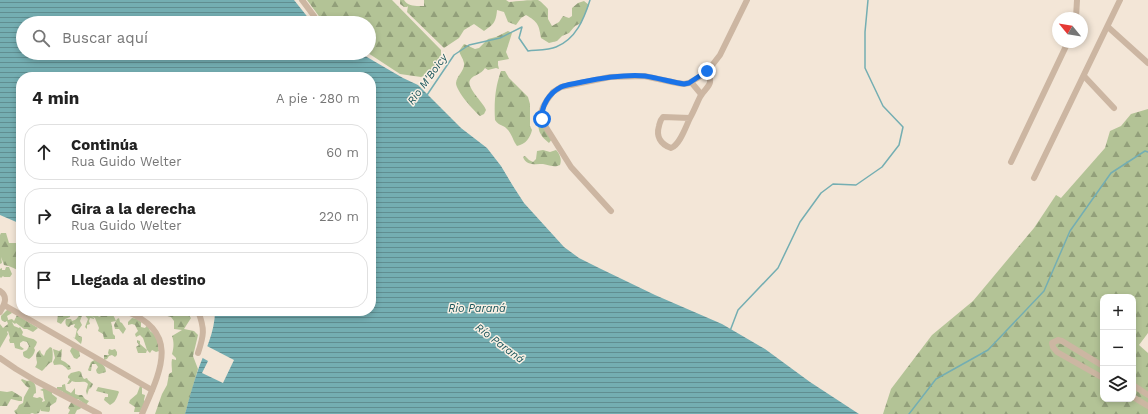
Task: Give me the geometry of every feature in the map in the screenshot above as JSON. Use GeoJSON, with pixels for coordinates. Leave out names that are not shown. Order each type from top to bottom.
{"type":"FeatureCollection","features":[{"type":"Feature","properties":{"kind":"street"},"geometry":{"type":"LineString","coordinates":[[302,0],[314,16]]}},
{"type":"Feature","properties":{"kind":"street"},"geometry":{"type":"LineString","coordinates":[[611,212],[571,167],[544,124],[541,113],[547,100],[553,92],[561,87],[610,77],[644,76],[684,84],[691,82],[707,71],[720,55],[747,0]]}},
{"type":"Feature","properties":{"kind":"street"},"geometry":{"type":"LineString","coordinates":[[1076,12],[1077,0]]}},
{"type":"Feature","properties":{"kind":"street"},"geometry":{"type":"LineString","coordinates":[[1034,178],[1120,0]]}},
{"type":"Feature","properties":{"kind":"street"},"geometry":{"type":"LineString","coordinates":[[1108,27],[1148,62]]}},
{"type":"Feature","properties":{"kind":"street"},"geometry":{"type":"LineString","coordinates":[[1011,162],[1065,48]]}},
{"type":"Feature","properties":{"kind":"street"},"geometry":{"type":"LineString","coordinates":[[690,118],[660,119],[658,131],[659,139],[667,147],[671,148],[678,142],[690,118],[701,94],[709,87],[711,78],[707,71]]}},
{"type":"Feature","properties":{"kind":"street"},"geometry":{"type":"LineString","coordinates":[[1084,76],[1114,108]]}},
{"type":"Feature","properties":{"kind":"street"},"geometry":{"type":"LineString","coordinates":[[691,82],[701,94]]}},
{"type":"Feature","properties":{"kind":"street"},"geometry":{"type":"LineString","coordinates":[[0,291],[3,292],[6,299],[0,312]]}},
{"type":"Feature","properties":{"kind":"street"},"geometry":{"type":"LineString","coordinates":[[4,304],[16,311]]}},
{"type":"Feature","properties":{"kind":"street"},"geometry":{"type":"LineString","coordinates":[[25,316],[152,390]]}},
{"type":"Feature","properties":{"kind":"street"},"geometry":{"type":"LineString","coordinates":[[136,316],[152,326],[158,334],[162,350],[157,378],[142,414]]}},
{"type":"Feature","properties":{"kind":"street"},"geometry":{"type":"LineString","coordinates":[[198,353],[203,336],[203,326],[200,316]]}},
{"type":"Feature","properties":{"kind":"street"},"geometry":{"type":"LineString","coordinates":[[1100,364],[1062,341],[1058,340],[1052,342],[1053,347],[1057,352],[1100,376]]}},
{"type":"Feature","properties":{"kind":"street"},"geometry":{"type":"LineString","coordinates":[[0,358],[41,384],[99,414]]}},
{"type":"Feature","properties":{"kind":"street"},"geometry":{"type":"LineString","coordinates":[[1136,387],[1148,395]]}},
{"type":"Feature","properties":{"kind":"street"},"geometry":{"type":"LineString","coordinates":[[1136,399],[1148,406]]}},
{"type":"Feature","properties":{"kind":"green space"},"geometry":{"type":"Polygon","coordinates":[[[307,0],[392,0],[441,50],[441,60],[437,68],[429,74],[421,77],[400,74],[376,58],[376,16],[319,16],[307,0]]]}},
{"type":"Feature","properties":{"kind":"green space"},"geometry":{"type":"Polygon","coordinates":[[[400,0],[404,0],[413,6],[424,6],[424,0],[506,0],[509,2],[538,0],[548,9],[548,19],[552,26],[559,22],[563,16],[569,18],[572,16],[572,8],[578,3],[584,1],[589,5],[581,23],[557,41],[549,43],[541,38],[540,30],[537,24],[526,15],[521,18],[516,25],[508,22],[504,12],[497,10],[495,20],[487,29],[484,31],[474,24],[464,30],[459,38],[444,48],[407,12],[408,6],[404,7],[400,4],[400,0]]]}},
{"type":"Feature","properties":{"kind":"green space"},"geometry":{"type":"Polygon","coordinates":[[[508,31],[512,33],[506,52],[509,59],[498,61],[499,69],[496,68],[488,70],[485,68],[482,72],[473,77],[469,83],[486,110],[484,114],[480,116],[466,101],[457,87],[457,80],[464,66],[464,61],[459,51],[464,44],[475,49],[479,48],[488,39],[508,31]]]}},
{"type":"Feature","properties":{"kind":"green space"},"geometry":{"type":"Polygon","coordinates":[[[501,71],[505,71],[509,78],[528,97],[530,104],[530,126],[532,130],[529,138],[517,146],[509,131],[495,120],[495,95],[501,71]]]}},
{"type":"Feature","properties":{"kind":"green space"},"geometry":{"type":"Polygon","coordinates":[[[1148,109],[1148,333],[1139,345],[1148,353],[1148,414],[883,414],[891,389],[932,335],[973,301],[1034,228],[1056,195],[1061,198],[1105,148],[1110,131],[1121,126],[1131,114],[1148,109]]]}},
{"type":"Feature","properties":{"kind":"green space"},"geometry":{"type":"Polygon","coordinates":[[[545,115],[547,119],[545,124],[552,139],[549,143],[541,135],[538,125],[540,117],[545,115]]]}},
{"type":"Feature","properties":{"kind":"green space"},"geometry":{"type":"Polygon","coordinates":[[[543,150],[550,152],[556,150],[559,153],[561,161],[560,165],[554,166],[532,164],[524,160],[523,157],[525,156],[533,162],[536,159],[537,151],[543,150]]]}},
{"type":"Feature","properties":{"kind":"green space"},"geometry":{"type":"Polygon","coordinates":[[[1,233],[6,233],[9,243],[16,243],[16,270],[4,265],[1,257],[2,263],[0,264],[1,233]]]}},
{"type":"Feature","properties":{"kind":"green space"},"geometry":{"type":"Polygon","coordinates":[[[6,267],[9,267],[12,274],[10,277],[3,276],[1,278],[0,269],[2,268],[2,270],[5,270],[6,267]]]}},
{"type":"Feature","properties":{"kind":"green space"},"geometry":{"type":"Polygon","coordinates":[[[9,308],[12,313],[7,316],[8,320],[12,319],[14,321],[16,316],[19,316],[38,328],[33,332],[12,322],[14,326],[20,327],[23,332],[22,335],[34,339],[37,342],[34,348],[34,354],[29,359],[24,357],[23,354],[29,346],[27,342],[23,341],[20,343],[20,346],[24,349],[22,350],[15,348],[14,343],[10,343],[8,331],[8,334],[0,348],[0,324],[3,328],[8,324],[7,321],[5,322],[1,319],[1,316],[9,308]]]}},
{"type":"Feature","properties":{"kind":"green space"},"geometry":{"type":"Polygon","coordinates":[[[58,316],[70,316],[61,324],[57,322],[58,316]]]}},
{"type":"Feature","properties":{"kind":"green space"},"geometry":{"type":"Polygon","coordinates":[[[78,316],[82,316],[80,321],[82,325],[77,332],[79,336],[82,337],[81,344],[73,337],[75,338],[77,329],[74,327],[75,324],[69,327],[65,321],[66,319],[71,319],[72,321],[78,316]]]}},
{"type":"Feature","properties":{"kind":"green space"},"geometry":{"type":"Polygon","coordinates":[[[86,316],[91,316],[94,318],[90,318],[90,324],[87,325],[87,329],[85,327],[88,319],[86,316]]]}},
{"type":"Feature","properties":{"kind":"green space"},"geometry":{"type":"Polygon","coordinates":[[[91,316],[114,316],[116,321],[111,322],[115,339],[104,339],[103,334],[98,331],[99,328],[95,318],[91,316]]]}},
{"type":"Feature","properties":{"kind":"green space"},"geometry":{"type":"Polygon","coordinates":[[[167,316],[189,316],[191,318],[184,329],[194,331],[198,335],[193,356],[198,369],[185,414],[155,414],[167,385],[169,374],[172,372],[172,359],[176,360],[172,354],[174,345],[172,336],[182,330],[174,329],[174,321],[171,317],[167,316]]]}},
{"type":"Feature","properties":{"kind":"green space"},"geometry":{"type":"Polygon","coordinates":[[[119,318],[120,322],[126,329],[123,334],[119,329],[115,329],[114,325],[119,318]]]}},
{"type":"Feature","properties":{"kind":"green space"},"geometry":{"type":"Polygon","coordinates":[[[132,318],[141,322],[141,327],[145,328],[148,324],[150,331],[155,335],[159,351],[156,352],[152,350],[150,353],[147,350],[143,338],[140,335],[136,337],[135,334],[138,331],[135,325],[128,325],[128,322],[132,318]]]}},
{"type":"Feature","properties":{"kind":"green space"},"geometry":{"type":"Polygon","coordinates":[[[137,340],[140,341],[140,344],[147,350],[146,353],[138,353],[136,347],[139,345],[137,340]]]}},
{"type":"Feature","properties":{"kind":"green space"},"geometry":{"type":"Polygon","coordinates":[[[50,347],[52,348],[53,355],[52,362],[42,371],[35,367],[37,363],[36,357],[38,351],[40,350],[44,356],[50,347]]]}},
{"type":"Feature","properties":{"kind":"green space"},"geometry":{"type":"Polygon","coordinates":[[[72,347],[79,350],[80,356],[77,359],[74,358],[70,351],[72,347]]]}},
{"type":"Feature","properties":{"kind":"green space"},"geometry":{"type":"Polygon","coordinates":[[[53,349],[59,351],[62,349],[61,360],[70,366],[71,369],[68,370],[62,365],[54,365],[53,362],[55,358],[53,349]]]}},
{"type":"Feature","properties":{"kind":"green space"},"geometry":{"type":"Polygon","coordinates":[[[109,349],[115,349],[117,355],[115,357],[112,355],[109,356],[104,360],[104,355],[109,355],[109,349]]]}},
{"type":"Feature","properties":{"kind":"green space"},"geometry":{"type":"Polygon","coordinates":[[[96,359],[104,366],[106,372],[99,374],[97,373],[96,370],[98,367],[96,364],[92,364],[91,371],[88,370],[91,362],[96,359]]]}},
{"type":"Feature","properties":{"kind":"green space"},"geometry":{"type":"Polygon","coordinates":[[[79,371],[84,379],[87,378],[93,384],[87,395],[87,383],[72,381],[67,384],[70,379],[68,376],[71,373],[79,371]]]}},
{"type":"Feature","properties":{"kind":"green space"},"geometry":{"type":"Polygon","coordinates":[[[21,380],[27,381],[31,380],[34,383],[36,393],[33,397],[40,397],[43,399],[42,402],[45,401],[43,391],[40,390],[44,388],[52,392],[52,394],[57,398],[56,402],[50,406],[49,412],[41,411],[41,409],[39,413],[35,414],[16,414],[14,411],[23,403],[24,397],[29,388],[21,380]]]}},
{"type":"Feature","properties":{"kind":"green space"},"geometry":{"type":"Polygon","coordinates":[[[65,384],[66,390],[71,393],[75,388],[75,394],[82,395],[89,401],[86,405],[78,399],[71,399],[62,391],[57,390],[57,387],[62,387],[62,385],[65,384]]]}},
{"type":"Feature","properties":{"kind":"green space"},"geometry":{"type":"Polygon","coordinates":[[[140,386],[142,387],[142,394],[145,395],[145,402],[140,412],[134,412],[135,407],[129,403],[130,400],[137,394],[140,386]]]}},
{"type":"Feature","properties":{"kind":"green space"},"geometry":{"type":"Polygon","coordinates":[[[98,387],[118,391],[118,396],[114,402],[110,405],[104,400],[105,397],[108,397],[108,394],[96,391],[98,387]]]}},
{"type":"Feature","properties":{"kind":"green space"},"geometry":{"type":"Polygon","coordinates":[[[0,391],[12,391],[22,397],[22,401],[11,399],[7,406],[0,406],[0,391]]]}},
{"type":"Feature","properties":{"kind":"green space"},"geometry":{"type":"Polygon","coordinates":[[[72,401],[82,407],[77,410],[75,414],[68,414],[70,410],[68,408],[72,401]]]}},
{"type":"Feature","properties":{"kind":"water","name":"Rio Paraná"},"geometry":{"type":"Polygon","coordinates":[[[0,0],[294,0],[307,16],[16,16],[16,60],[372,60],[418,85],[461,128],[487,148],[501,166],[524,203],[564,247],[579,258],[655,295],[722,324],[765,349],[810,382],[859,414],[185,414],[196,375],[211,334],[215,316],[376,316],[376,72],[16,72],[16,222],[0,215],[0,0]]]}},
{"type":"Feature","properties":{"kind":"pier"},"geometry":{"type":"Polygon","coordinates":[[[205,345],[234,360],[223,383],[202,373],[208,361],[201,357],[205,345]]]}},
{"type":"Feature","properties":{"kind":"waterway","name":"Rio M'Boicy"},"geometry":{"type":"LineString","coordinates":[[427,95],[454,55],[469,45],[500,38],[522,27],[519,38],[528,51],[550,49],[563,43],[569,39],[578,28],[590,0]]}},
{"type":"Feature","properties":{"kind":"waterway"},"geometry":{"type":"LineString","coordinates":[[730,331],[738,310],[778,268],[800,222],[821,193],[833,184],[856,185],[882,167],[899,145],[903,127],[883,106],[865,68],[865,32],[868,0]]}},
{"type":"Feature","properties":{"kind":"waterway"},"geometry":{"type":"LineString","coordinates":[[909,414],[936,379],[988,350],[1044,291],[1070,231],[1111,173],[1145,151],[1148,152]]}},
{"type":"Feature","properties":{"kind":"route"},"geometry":{"type":"LineString","coordinates":[[542,119],[541,113],[547,100],[553,92],[561,87],[610,77],[644,76],[684,84],[689,83],[707,71]]}},
{"type":"Feature","properties":{"kind":"water label","name":"Río Paraná"},"geometry":{"type":"Point","coordinates":[500,343]}}]}
